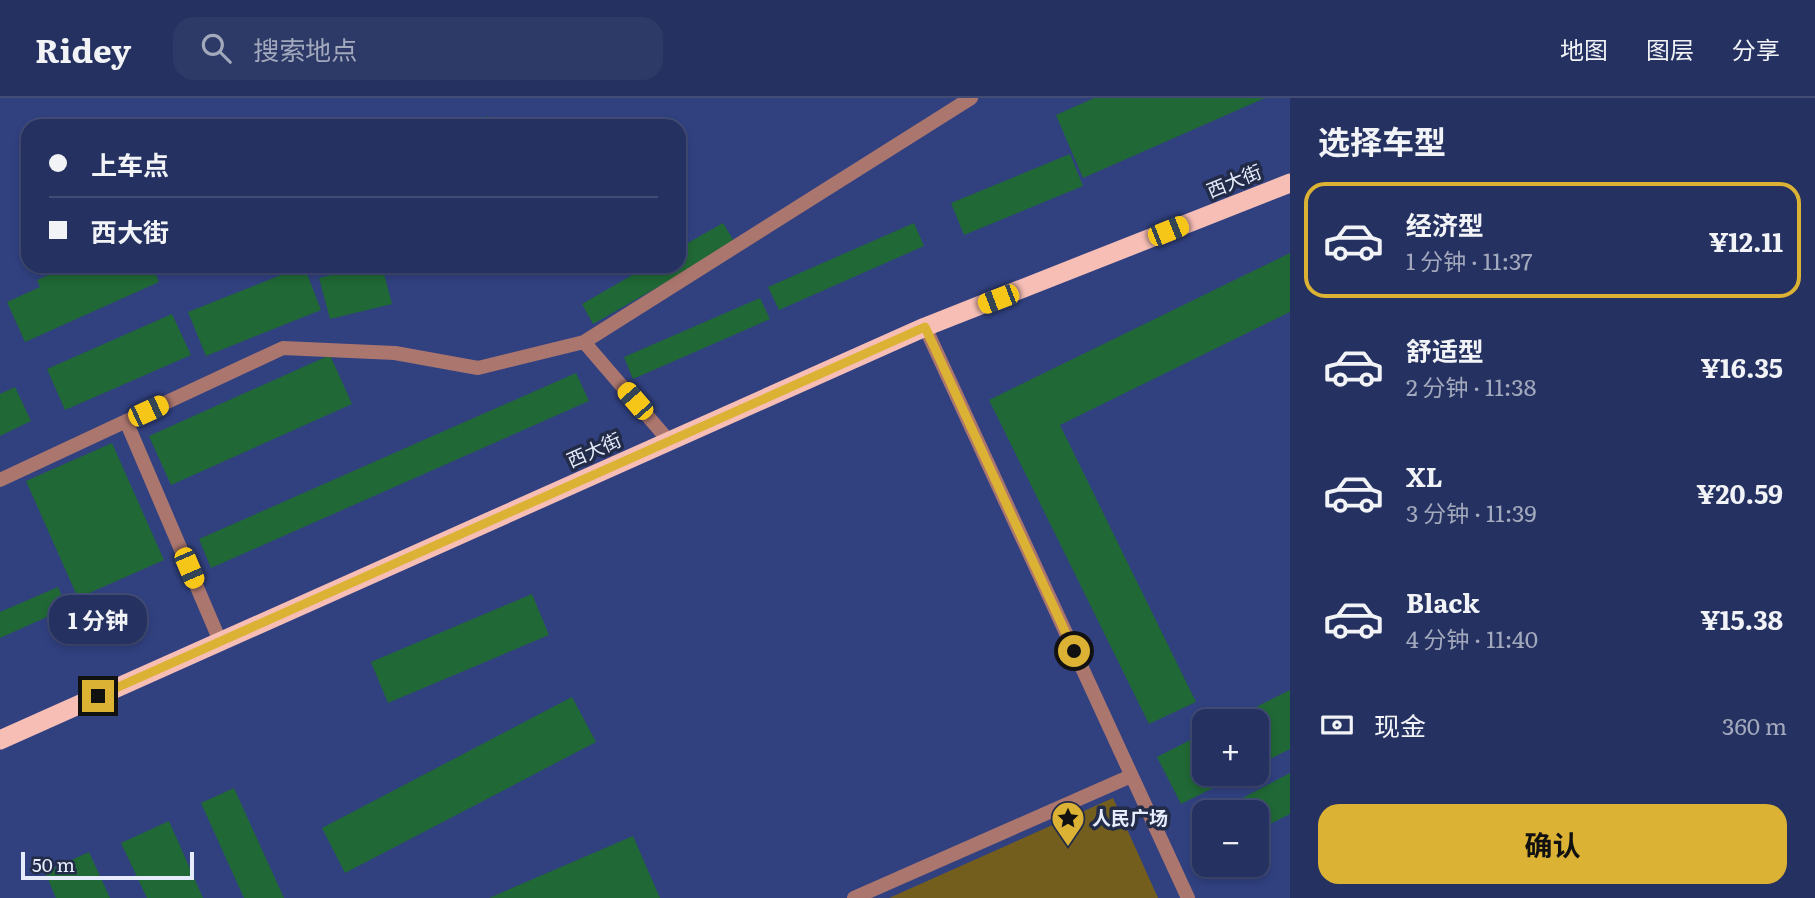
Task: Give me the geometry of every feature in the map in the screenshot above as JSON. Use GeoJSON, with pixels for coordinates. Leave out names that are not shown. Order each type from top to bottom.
{"type":"FeatureCollection","features":[{"type":"Feature","properties":{"kind":"highway","name":"西大街"},"geometry":{"type":"LineString","coordinates":[[0,740],[925,327],[1290,183]]}},
{"type":"Feature","properties":{"kind":"street"},"geometry":{"type":"LineString","coordinates":[[0,480],[283,348],[395,353],[478,368],[584,342],[971,98]]}},
{"type":"Feature","properties":{"kind":"street"},"geometry":{"type":"LineString","coordinates":[[925,327],[1188,898]]}},
{"type":"Feature","properties":{"kind":"street"},"geometry":{"type":"LineString","coordinates":[[584,342],[669,441]]}},
{"type":"Feature","properties":{"kind":"street"},"geometry":{"type":"LineString","coordinates":[[126,421],[220,642]]}},
{"type":"Feature","properties":{"kind":"street"},"geometry":{"type":"LineString","coordinates":[[854,898],[1131,776]]}},
{"type":"Feature","properties":{"kind":"shaded area","name":"人民广场"},"geometry":{"type":"Polygon","coordinates":[[[1113,798],[1158,898],[889,898],[1113,798]]]}},
{"type":"Feature","properties":{"kind":"building"},"geometry":{"type":"Polygon","coordinates":[[[1094,98],[1265,98],[1083,178],[1056,115],[1094,98]]]}},
{"type":"Feature","properties":{"kind":"building"},"geometry":{"type":"Polygon","coordinates":[[[1070,154],[1083,186],[964,235],[951,203],[1070,154]]]}},
{"type":"Feature","properties":{"kind":"building"},"geometry":{"type":"Polygon","coordinates":[[[723,223],[735,243],[686,271],[686,244],[723,223]]]}},
{"type":"Feature","properties":{"kind":"building"},"geometry":{"type":"Polygon","coordinates":[[[914,223],[924,246],[779,310],[768,287],[914,223]]]}},
{"type":"Feature","properties":{"kind":"building"},"geometry":{"type":"Polygon","coordinates":[[[1290,253],[1290,312],[1060,425],[1196,702],[1149,724],[989,400],[1290,253]]]}},
{"type":"Feature","properties":{"kind":"building"},"geometry":{"type":"Polygon","coordinates":[[[54,273],[155,273],[159,282],[25,342],[7,302],[40,287],[37,280],[54,273]]]}},
{"type":"Feature","properties":{"kind":"building"},"geometry":{"type":"Polygon","coordinates":[[[286,273],[307,273],[321,310],[206,356],[188,312],[286,273]]]}},
{"type":"Feature","properties":{"kind":"building"},"geometry":{"type":"Polygon","coordinates":[[[339,273],[384,273],[392,304],[330,319],[319,278],[339,273]]]}},
{"type":"Feature","properties":{"kind":"building"},"geometry":{"type":"Polygon","coordinates":[[[636,273],[682,273],[593,324],[582,304],[636,273]]]}},
{"type":"Feature","properties":{"kind":"building"},"geometry":{"type":"Polygon","coordinates":[[[760,298],[770,319],[633,379],[624,357],[760,298]]]}},
{"type":"Feature","properties":{"kind":"building"},"geometry":{"type":"Polygon","coordinates":[[[172,314],[191,355],[65,410],[47,369],[172,314]]]}},
{"type":"Feature","properties":{"kind":"building"},"geometry":{"type":"Polygon","coordinates":[[[330,355],[352,404],[171,485],[149,436],[330,355]]]}},
{"type":"Feature","properties":{"kind":"building"},"geometry":{"type":"Polygon","coordinates":[[[576,373],[589,401],[211,568],[199,539],[576,373]]]}},
{"type":"Feature","properties":{"kind":"building"},"geometry":{"type":"Polygon","coordinates":[[[15,387],[31,421],[0,436],[0,394],[15,387]]]}},
{"type":"Feature","properties":{"kind":"building"},"geometry":{"type":"Polygon","coordinates":[[[112,443],[164,560],[78,598],[26,481],[112,443]]]}},
{"type":"Feature","properties":{"kind":"building"},"geometry":{"type":"Polygon","coordinates":[[[58,587],[67,608],[0,638],[0,612],[58,587]]]}},
{"type":"Feature","properties":{"kind":"building"},"geometry":{"type":"Polygon","coordinates":[[[532,594],[549,635],[388,703],[371,662],[532,594]]]}},
{"type":"Feature","properties":{"kind":"building"},"geometry":{"type":"Polygon","coordinates":[[[1290,690],[1290,749],[1269,760],[1269,709],[1252,709],[1290,690]]]}},
{"type":"Feature","properties":{"kind":"building"},"geometry":{"type":"Polygon","coordinates":[[[572,697],[596,742],[345,873],[322,828],[572,697]]]}},
{"type":"Feature","properties":{"kind":"building"},"geometry":{"type":"Polygon","coordinates":[[[1192,739],[1192,786],[1217,786],[1181,804],[1157,757],[1192,739]]]}},
{"type":"Feature","properties":{"kind":"building"},"geometry":{"type":"Polygon","coordinates":[[[1290,773],[1290,814],[1269,824],[1269,800],[1239,800],[1290,773]]]}},
{"type":"Feature","properties":{"kind":"building"},"geometry":{"type":"Polygon","coordinates":[[[234,788],[284,898],[244,898],[201,803],[234,788]]]}},
{"type":"Feature","properties":{"kind":"building"},"geometry":{"type":"Polygon","coordinates":[[[169,821],[203,898],[147,898],[121,843],[169,821]]]}},
{"type":"Feature","properties":{"kind":"building"},"geometry":{"type":"Polygon","coordinates":[[[633,836],[660,898],[489,898],[633,836]]]}},
{"type":"Feature","properties":{"kind":"building"},"geometry":{"type":"Polygon","coordinates":[[[89,852],[110,898],[56,898],[45,872],[89,852]]]}},
{"type":"Feature","properties":{"kind":"place","name":"人民广场"},"geometry":{"type":"Point","coordinates":[1068,848]}},
{"type":"Feature","properties":{"kind":"route"},"geometry":{"type":"LineString","coordinates":[[98,696],[925,327],[1074,651]]}}]}
